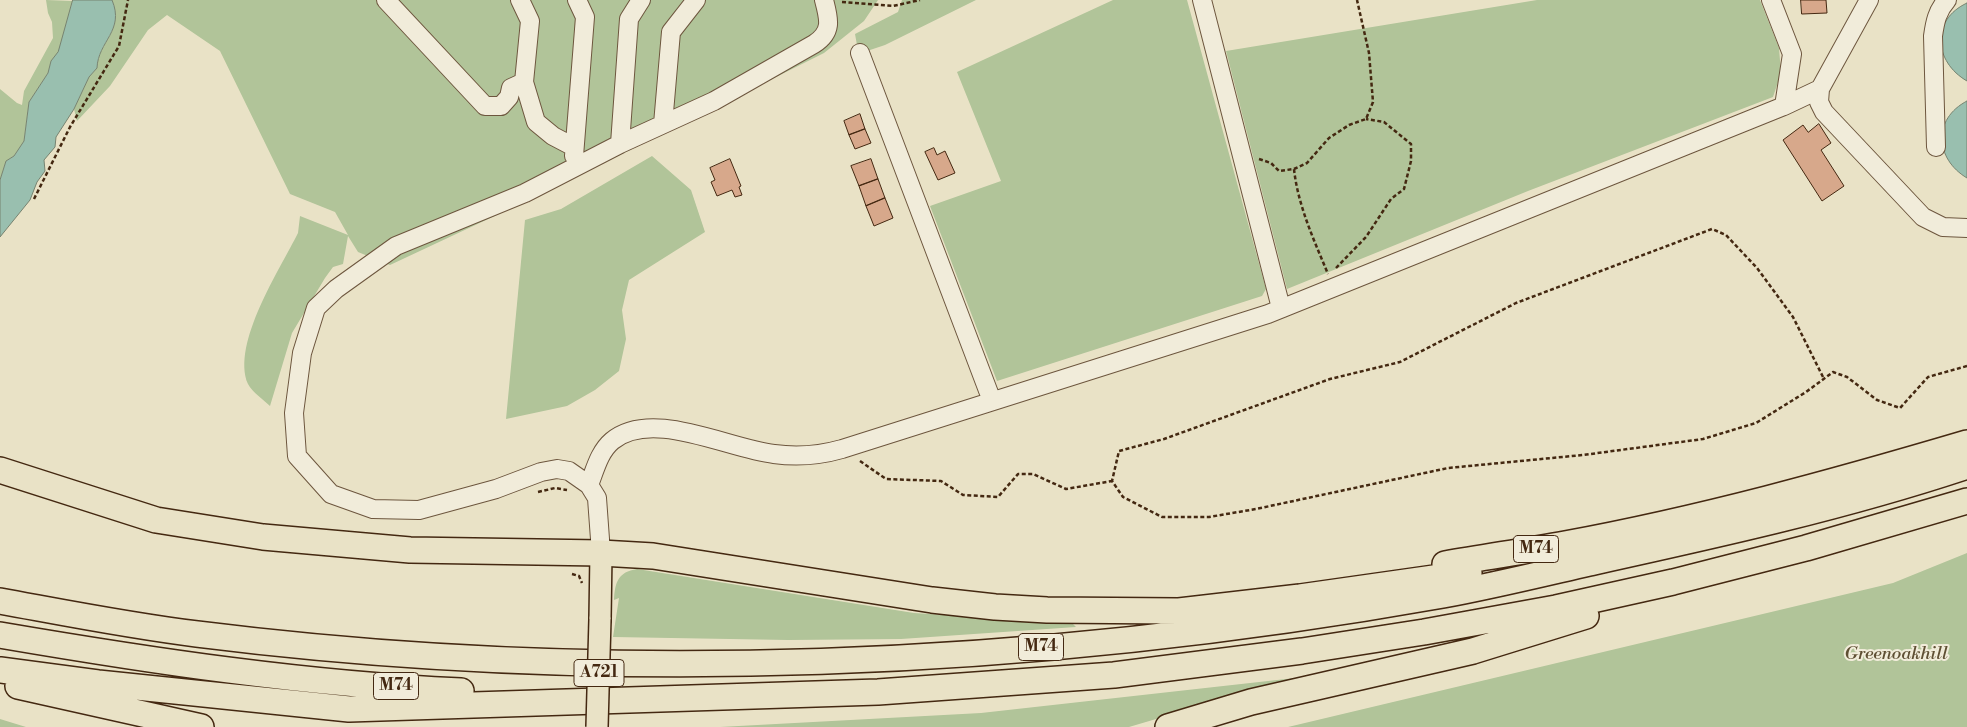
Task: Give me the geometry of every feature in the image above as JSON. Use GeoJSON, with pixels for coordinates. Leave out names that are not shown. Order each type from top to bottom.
{"type":"FeatureCollection","features":[{"type":"Feature","properties":{"kind":"highway","name":"M74"},"geometry":{"type":"LineString","coordinates":[[0,470],[156,520],[263,537],[410,550],[601,553],[653,556],[995,607],[1096,610],[1300,587],[1566,544],[1772,497],[1967,443]]}},
{"type":"Feature","properties":{"kind":"highway","name":"M74"},"geometry":{"type":"LineString","coordinates":[[0,601],[198,634],[418,655],[637,663],[929,656],[1102,642],[1219,629],[1447,594],[1725,534],[1850,501],[1967,466]]}},
{"type":"Feature","properties":{"kind":"highway","name":"M74"},"geometry":{"type":"LineString","coordinates":[[1168,727],[1251,702],[1474,650],[1616,607],[1760,567],[1967,501]]}},
{"type":"Feature","properties":{"kind":"highway","name":"M74"},"geometry":{"type":"LineString","coordinates":[[0,635],[110,654],[233,670],[430,689],[563,695],[795,695],[961,687],[1114,675],[1204,665],[1414,634],[1556,608],[1673,582],[1924,515]]}},
{"type":"Feature","properties":{"kind":"highway"},"geometry":{"type":"LineString","coordinates":[[1096,610],[1179,611],[1300,597],[1725,534]]}},
{"type":"Feature","properties":{"kind":"highway","name":"M74"},"geometry":{"type":"LineString","coordinates":[[0,594],[99,619]]}},
{"type":"Feature","properties":{"kind":"highway"},"geometry":{"type":"LineString","coordinates":[[0,670],[98,683],[349,709],[795,695]]}},
{"type":"Feature","properties":{"kind":"highway"},"geometry":{"type":"LineString","coordinates":[[0,681],[56,696],[201,727]]}},
{"type":"Feature","properties":{"kind":"main road","name":"A721"},"geometry":{"type":"LineString","coordinates":[[598,727],[601,553]]}},
{"type":"Feature","properties":{"kind":"street"},"geometry":{"type":"LineString","coordinates":[[386,0],[485,106],[501,106],[509,97],[511,88],[524,82]]}},
{"type":"Feature","properties":{"kind":"street"},"geometry":{"type":"LineString","coordinates":[[520,0],[530,21],[524,82],[536,122],[553,136],[574,147]]}},
{"type":"Feature","properties":{"kind":"street"},"geometry":{"type":"LineString","coordinates":[[573,169],[585,17],[577,0]]}},
{"type":"Feature","properties":{"kind":"street"},"geometry":{"type":"LineString","coordinates":[[620,144],[628,19],[641,0]]}},
{"type":"Feature","properties":{"kind":"street"},"geometry":{"type":"LineString","coordinates":[[663,124],[671,32],[696,0]]}},
{"type":"Feature","properties":{"kind":"street"},"geometry":{"type":"LineString","coordinates":[[1202,0],[1281,308]]}},
{"type":"Feature","properties":{"kind":"street"},"geometry":{"type":"LineString","coordinates":[[1771,0],[1792,54],[1784,106]]}},
{"type":"Feature","properties":{"kind":"street"},"geometry":{"type":"LineString","coordinates":[[1868,0],[1820,89],[1819,102],[1824,112],[1923,217],[1943,228],[1967,228]]}},
{"type":"Feature","properties":{"kind":"street"},"geometry":{"type":"LineString","coordinates":[[1936,147],[1933,36],[1935,21],[1941,7],[1947,0]]}},
{"type":"Feature","properties":{"kind":"street"},"geometry":{"type":"LineString","coordinates":[[601,553],[597,498],[589,485],[569,471],[557,469],[541,472],[496,490],[419,510],[374,509],[331,494],[297,456],[294,413],[302,353],[316,308],[336,289],[396,246],[525,193],[620,144],[714,101],[823,39],[828,31],[830,21],[825,4]]}},
{"type":"Feature","properties":{"kind":"street"},"geometry":{"type":"LineString","coordinates":[[860,52],[992,401]]}},
{"type":"Feature","properties":{"kind":"street"},"geometry":{"type":"LineString","coordinates":[[589,485],[604,450],[611,442],[633,430],[649,427],[669,430],[775,454],[825,454],[992,401],[1281,308],[1784,106],[1820,89]]}},
{"type":"Feature","properties":{"kind":"path"},"geometry":{"type":"LineString","coordinates":[[34,199],[70,127],[119,46],[128,0]]}},
{"type":"Feature","properties":{"kind":"path"},"geometry":{"type":"LineString","coordinates":[[825,4],[845,1],[893,6],[920,0]]}},
{"type":"Feature","properties":{"kind":"path"},"geometry":{"type":"LineString","coordinates":[[1357,0],[1369,53],[1373,102],[1366,119]]}},
{"type":"Feature","properties":{"kind":"path"},"geometry":{"type":"LineString","coordinates":[[1241,153],[1271,163],[1279,172],[1294,169],[1307,163],[1329,138],[1349,125],[1366,119],[1384,122],[1411,144],[1412,161],[1404,188],[1391,199],[1366,237],[1329,276],[1296,191],[1294,169]]}},
{"type":"Feature","properties":{"kind":"path"},"geometry":{"type":"LineString","coordinates":[[1824,377],[1793,317],[1757,268],[1726,235],[1712,229],[1516,303],[1400,362],[1330,379],[1164,439],[1118,451],[1112,481],[1123,497],[1162,517],[1209,517],[1256,510],[1448,468],[1583,455],[1703,439],[1756,423],[1806,392],[1833,372],[1847,377],[1878,400],[1900,408],[1928,377],[1967,366]]}},
{"type":"Feature","properties":{"kind":"path"},"geometry":{"type":"LineString","coordinates":[[842,449],[886,479],[941,481],[963,495],[998,497],[1018,474],[1033,474],[1066,489],[1112,481]]}},
{"type":"Feature","properties":{"kind":"green space"},"geometry":{"type":"Polygon","coordinates":[[[46,0],[73,1],[59,52],[51,61],[48,73],[29,102],[24,141],[14,156],[6,161],[0,180],[0,89],[22,105],[24,91],[53,38],[52,22],[46,0]]]}},
{"type":"Feature","properties":{"kind":"green space"},"geometry":{"type":"Polygon","coordinates":[[[112,0],[878,0],[864,21],[824,53],[550,190],[390,265],[358,252],[348,236],[343,264],[333,267],[292,333],[270,406],[248,384],[245,368],[246,349],[260,307],[298,233],[300,216],[348,235],[335,212],[290,194],[220,51],[167,15],[148,30],[110,86],[77,121],[74,109],[89,77],[97,68],[98,59],[113,28],[115,11],[112,0]]]}},
{"type":"Feature","properties":{"kind":"green space"},"geometry":{"type":"Polygon","coordinates":[[[902,0],[976,0],[885,45],[864,52],[857,45],[855,34],[898,12],[902,0]]]}},
{"type":"Feature","properties":{"kind":"green space"},"geometry":{"type":"Polygon","coordinates":[[[1113,0],[1187,0],[1266,289],[1262,296],[997,381],[930,206],[1001,181],[957,72],[1113,0]]]}},
{"type":"Feature","properties":{"kind":"green space"},"geometry":{"type":"Polygon","coordinates":[[[1537,0],[1760,0],[1779,48],[1781,73],[1773,97],[1528,191],[1287,289],[1226,51],[1537,0]]]}},
{"type":"Feature","properties":{"kind":"green space"},"geometry":{"type":"Polygon","coordinates":[[[652,156],[691,190],[705,232],[629,280],[622,310],[626,339],[619,371],[595,390],[567,406],[506,419],[525,220],[561,209],[652,156]]]}},
{"type":"Feature","properties":{"kind":"green space","name":"Greenoakhill"},"geometry":{"type":"Polygon","coordinates":[[[1967,553],[1967,727],[1288,727],[1893,583],[1967,553]]]}},
{"type":"Feature","properties":{"kind":"green space"},"geometry":{"type":"Polygon","coordinates":[[[637,569],[914,613],[1072,623],[1076,627],[901,639],[788,640],[613,637],[619,598],[614,600],[615,588],[622,575],[637,569]]]}},
{"type":"Feature","properties":{"kind":"green space"},"geometry":{"type":"Polygon","coordinates":[[[1295,678],[1129,727],[720,727],[981,713],[1295,678]]]}},
{"type":"Feature","properties":{"kind":"green space"},"geometry":{"type":"Polygon","coordinates":[[[0,719],[26,727],[0,727],[0,719]]]}},
{"type":"Feature","properties":{"kind":"shaded area"},"geometry":{"type":"Polygon","coordinates":[[[73,0],[112,0],[115,11],[113,28],[98,59],[97,68],[89,77],[74,109],[56,137],[55,147],[44,160],[45,171],[37,182],[30,200],[0,237],[0,180],[6,161],[14,156],[24,141],[29,102],[48,73],[51,61],[58,52],[73,0]]]}},
{"type":"Feature","properties":{"kind":"shaded area"},"geometry":{"type":"Polygon","coordinates":[[[1967,3],[1967,81],[1956,73],[1948,63],[1941,41],[1942,30],[1947,20],[1955,10],[1967,3]]]}},
{"type":"Feature","properties":{"kind":"shaded area"},"geometry":{"type":"Polygon","coordinates":[[[1967,101],[1967,178],[1956,170],[1949,160],[1944,150],[1942,139],[1943,128],[1948,118],[1967,101]]]}},
{"type":"Feature","properties":{"kind":"building"},"geometry":{"type":"Polygon","coordinates":[[[1801,0],[1826,0],[1827,13],[1802,14],[1801,0]]]}},
{"type":"Feature","properties":{"kind":"building"},"geometry":{"type":"Polygon","coordinates":[[[860,114],[865,129],[849,135],[844,121],[860,114]]]}},
{"type":"Feature","properties":{"kind":"building"},"geometry":{"type":"Polygon","coordinates":[[[1819,124],[1831,143],[1821,150],[1844,186],[1822,201],[1783,140],[1803,125],[1808,132],[1819,124]]]}},
{"type":"Feature","properties":{"kind":"building"},"geometry":{"type":"Polygon","coordinates":[[[865,129],[871,143],[855,149],[849,135],[865,129]]]}},
{"type":"Feature","properties":{"kind":"building"},"geometry":{"type":"Polygon","coordinates":[[[934,148],[937,155],[945,151],[955,173],[938,180],[925,152],[934,148]]]}},
{"type":"Feature","properties":{"kind":"building"},"geometry":{"type":"Polygon","coordinates":[[[730,159],[741,186],[739,187],[742,195],[735,197],[732,190],[717,196],[711,182],[715,180],[710,168],[730,159]]]}},
{"type":"Feature","properties":{"kind":"building"},"geometry":{"type":"Polygon","coordinates":[[[871,159],[878,179],[859,186],[851,166],[871,159]]]}},
{"type":"Feature","properties":{"kind":"building"},"geometry":{"type":"Polygon","coordinates":[[[878,179],[885,198],[866,206],[859,186],[878,179]]]}},
{"type":"Feature","properties":{"kind":"building"},"geometry":{"type":"Polygon","coordinates":[[[885,198],[893,218],[874,226],[866,206],[885,198]]]}}]}
